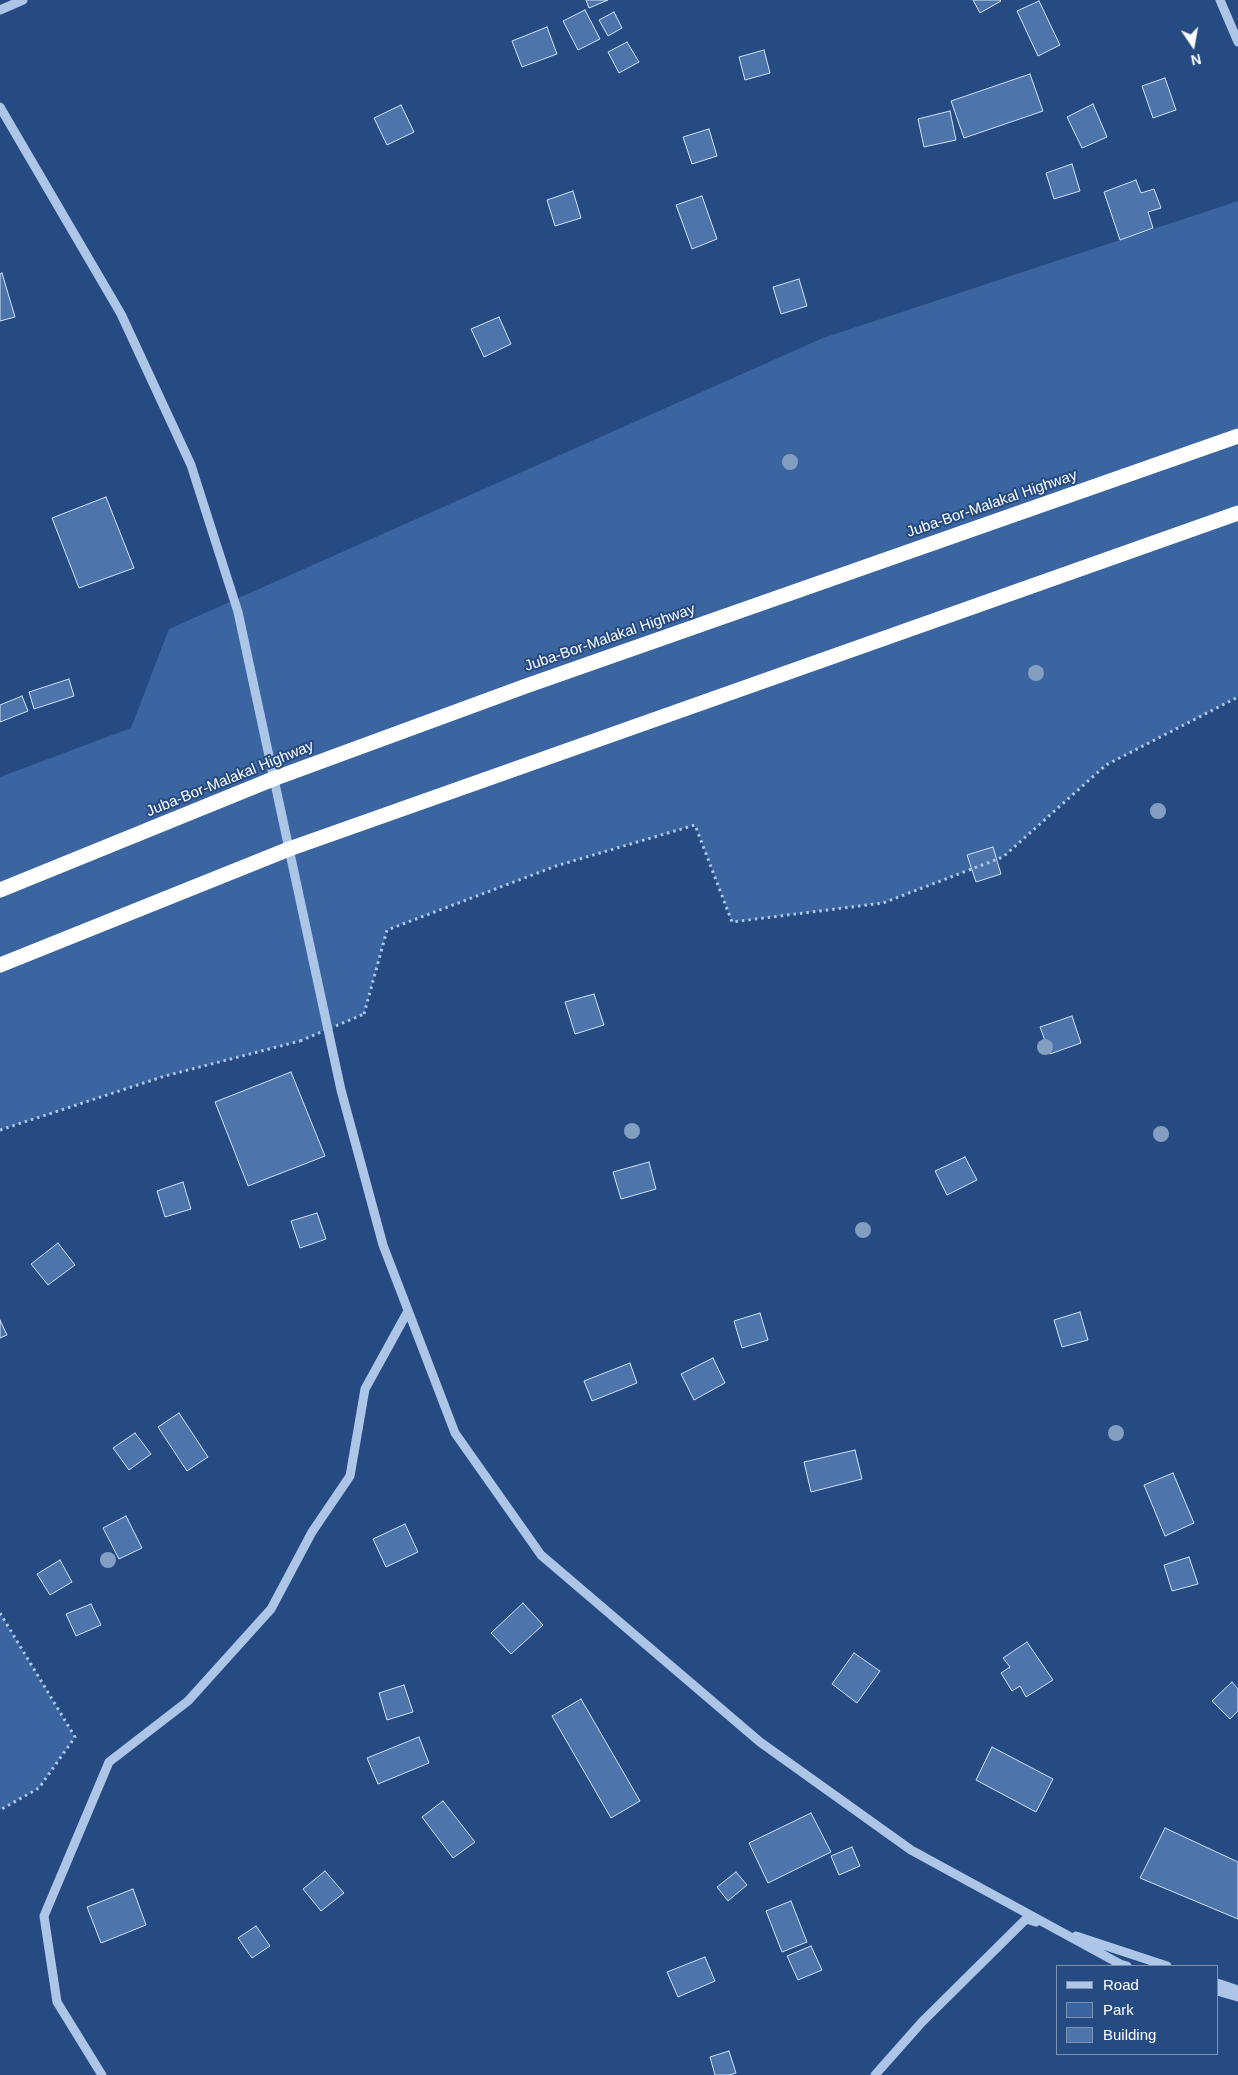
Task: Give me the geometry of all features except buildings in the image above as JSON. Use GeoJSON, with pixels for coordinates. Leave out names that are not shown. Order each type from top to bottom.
{"type":"FeatureCollection","features":[{"type":"Feature","properties":{"kind":"highway","name":"Juba-Bor-Malakal Highway"},"geometry":{"type":"LineString","coordinates":[[0,890],[273,779],[526,686],[1238,436]]}},
{"type":"Feature","properties":{"kind":"highway"},"geometry":{"type":"LineString","coordinates":[[0,965],[289,849],[1238,513]]}},
{"type":"Feature","properties":{"kind":"street"},"geometry":{"type":"LineString","coordinates":[[0,10],[22,0]]}},
{"type":"Feature","properties":{"kind":"street"},"geometry":{"type":"LineString","coordinates":[[1220,0],[1238,42]]}},
{"type":"Feature","properties":{"kind":"street"},"geometry":{"type":"LineString","coordinates":[[0,107],[121,314],[191,465],[238,612],[341,1090],[383,1245],[455,1433],[541,1555],[760,1742],[911,1850],[1124,1965]]}},
{"type":"Feature","properties":{"kind":"street"},"geometry":{"type":"LineString","coordinates":[[102,2075],[57,2002],[44,1916],[109,1762],[188,1701],[271,1609],[312,1532],[350,1476],[365,1389],[408,1311]]}},
{"type":"Feature","properties":{"kind":"street"},"geometry":{"type":"LineString","coordinates":[[875,2075],[922,2022],[1026,1919],[1164,1965]]}},
{"type":"Feature","properties":{"kind":"street"},"geometry":{"type":"LineString","coordinates":[[1218,1983],[1238,1990]]}},
{"type":"Feature","properties":{"kind":"street"},"geometry":{"type":"LineString","coordinates":[[1218,1991],[1238,1997]]}},
{"type":"Feature","properties":{"kind":"path"},"geometry":{"type":"LineString","coordinates":[[0,1130],[165,1076],[300,1041],[364,1014],[387,930],[556,866],[695,824],[732,922],[883,903],[1003,857],[1106,765],[1238,697]]}},
{"type":"Feature","properties":{"kind":"path"},"geometry":{"type":"LineString","coordinates":[[0,1613],[75,1737],[39,1788],[0,1810]]}},
{"type":"Feature","properties":{"kind":"green space"},"geometry":{"type":"Polygon","coordinates":[[[1238,201],[1238,697],[1106,765],[1003,857],[883,903],[732,922],[695,825],[556,866],[387,930],[364,1014],[300,1041],[165,1076],[0,1130],[0,777],[131,728],[169,629],[823,338],[1238,201]]]}},
{"type":"Feature","properties":{"kind":"green space"},"geometry":{"type":"Polygon","coordinates":[[[0,1613],[75,1737],[39,1788],[0,1810],[0,1613]]]}}]}
